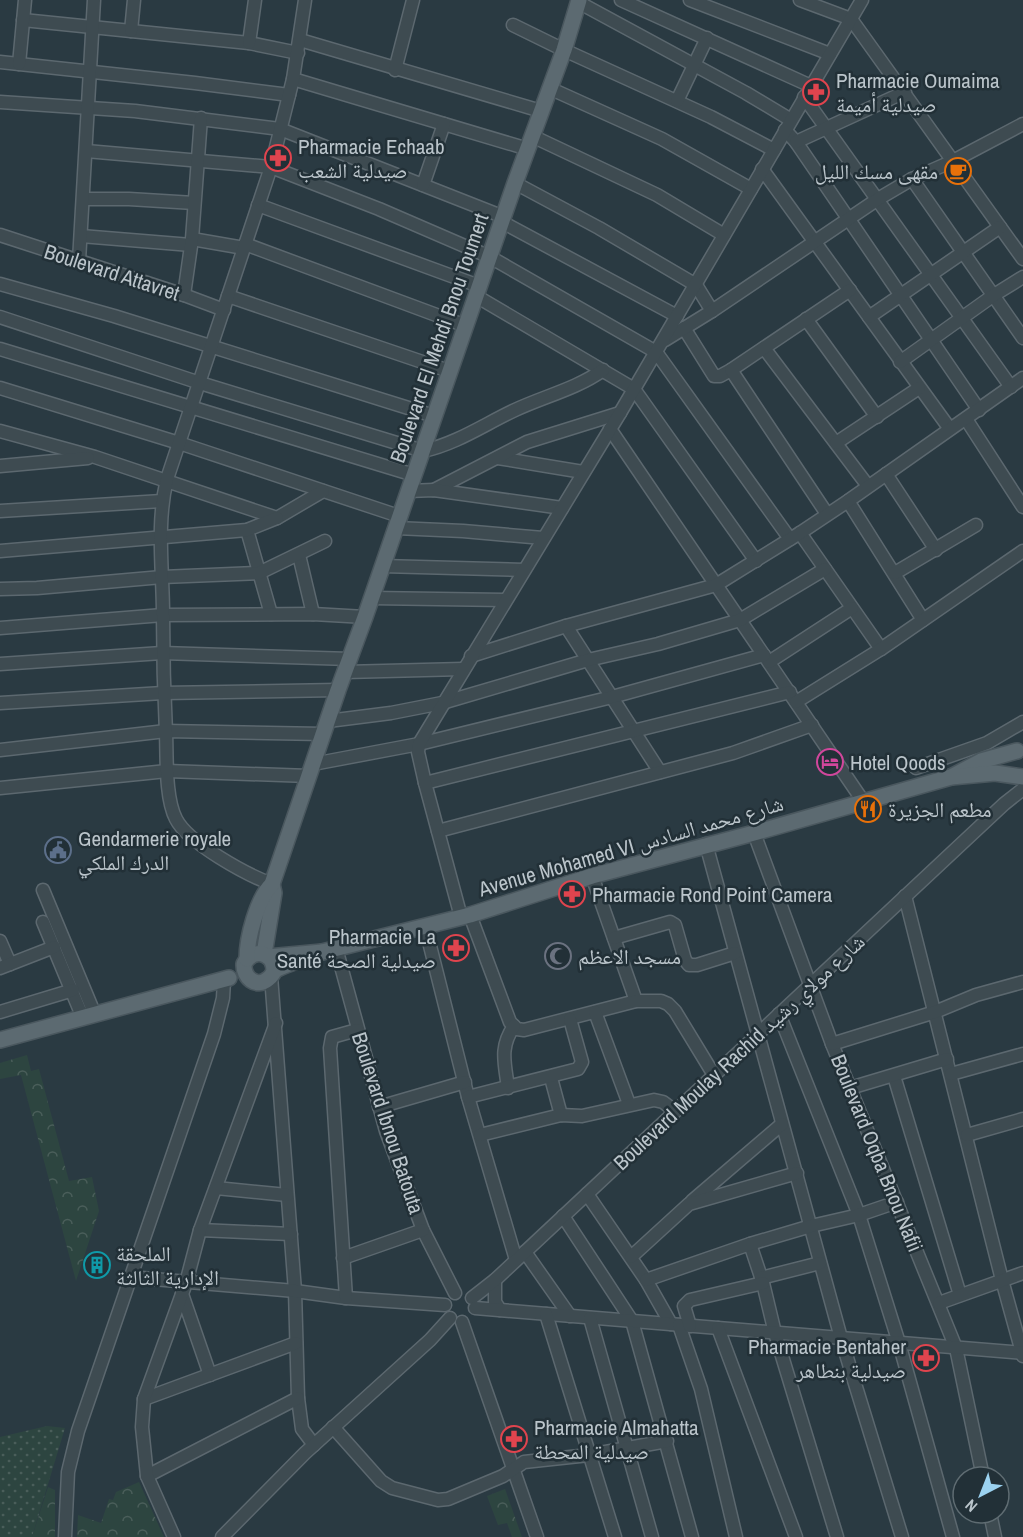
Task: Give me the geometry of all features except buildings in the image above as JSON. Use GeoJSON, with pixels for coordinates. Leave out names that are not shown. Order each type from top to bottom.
{"type":"FeatureCollection","features":[{"type":"Feature","properties":{"kind":"main road","name":"Boulevard El Mehdi Bnou Toumert"},"geometry":{"type":"LineString","coordinates":[[272,884],[449,371],[564,50],[579,1]]}},
{"type":"Feature","properties":{"kind":"main road","name":"Avenue Mohamed VI شارع محمد السادس"},"geometry":{"type":"LineString","coordinates":[[951,777],[981,761],[1020,748]]}},
{"type":"Feature","properties":{"kind":"main road"},"geometry":{"type":"LineString","coordinates":[[1020,748],[1013,760],[1020,782]]}},
{"type":"Feature","properties":{"kind":"main road","name":"Avenue Mohamed VI شارع محمد السادس"},"geometry":{"type":"LineString","coordinates":[[226,979],[254,954],[269,964],[465,916],[592,876],[951,777],[995,773],[1020,782]]}},
{"type":"Feature","properties":{"kind":"main road"},"geometry":{"type":"LineString","coordinates":[[252,981],[245,975],[248,940],[264,894],[272,884]]}},
{"type":"Feature","properties":{"kind":"main road"},"geometry":{"type":"LineString","coordinates":[[269,964],[274,893],[272,884]]}},
{"type":"Feature","properties":{"kind":"main road","name":"Avenue Mohamed VI شارع محمد السادس"},"geometry":{"type":"LineString","coordinates":[[0,1040],[226,979],[267,981],[269,964]]}},
{"type":"Feature","properties":{"kind":"street"},"geometry":{"type":"LineString","coordinates":[[19,64],[25,0]]}},
{"type":"Feature","properties":{"kind":"street"},"geometry":{"type":"LineString","coordinates":[[80,261],[86,107],[94,0]]}},
{"type":"Feature","properties":{"kind":"street"},"geometry":{"type":"LineString","coordinates":[[131,31],[134,0]]}},
{"type":"Feature","properties":{"kind":"street"},"geometry":{"type":"LineString","coordinates":[[249,43],[255,0]]}},
{"type":"Feature","properties":{"kind":"street"},"geometry":{"type":"LineString","coordinates":[[272,884],[238,868],[196,840],[181,827],[172,808],[167,771],[162,653],[162,501],[210,347],[271,167],[293,79],[306,0]]}},
{"type":"Feature","properties":{"kind":"street"},"geometry":{"type":"LineString","coordinates":[[395,70],[413,0]]}},
{"type":"Feature","properties":{"kind":"street"},"geometry":{"type":"LineString","coordinates":[[621,0],[707,38],[808,92],[827,128],[1011,387]]}},
{"type":"Feature","properties":{"kind":"street"},"geometry":{"type":"LineString","coordinates":[[690,0],[830,54]]}},
{"type":"Feature","properties":{"kind":"street"},"geometry":{"type":"LineString","coordinates":[[800,0],[851,19],[1023,259]]}},
{"type":"Feature","properties":{"kind":"street"},"geometry":{"type":"LineString","coordinates":[[714,1075],[675,1011],[661,1001],[636,1001],[524,1030],[517,1029],[510,1022],[465,916],[425,783],[418,752],[419,744],[620,413],[862,0]]}},
{"type":"Feature","properties":{"kind":"street"},"geometry":{"type":"LineString","coordinates":[[579,1],[746,93],[788,125],[796,142],[979,410]]}},
{"type":"Feature","properties":{"kind":"street"},"geometry":{"type":"LineString","coordinates":[[23,21],[249,43],[298,53]]}},
{"type":"Feature","properties":{"kind":"street"},"geometry":{"type":"LineString","coordinates":[[513,25],[678,101],[774,150]]}},
{"type":"Feature","properties":{"kind":"street"},"geometry":{"type":"LineString","coordinates":[[678,101],[693,64],[707,38]]}},
{"type":"Feature","properties":{"kind":"street"},"geometry":{"type":"LineString","coordinates":[[300,40],[395,70],[541,111]]}},
{"type":"Feature","properties":{"kind":"street"},"geometry":{"type":"LineString","coordinates":[[0,62],[289,95]]}},
{"type":"Feature","properties":{"kind":"street"},"geometry":{"type":"LineString","coordinates":[[293,79],[444,124],[530,142],[657,195],[724,235]]}},
{"type":"Feature","properties":{"kind":"street"},"geometry":{"type":"LineString","coordinates":[[549,88],[662,139],[751,189]]}},
{"type":"Feature","properties":{"kind":"street"},"geometry":{"type":"LineString","coordinates":[[796,142],[905,92]]}},
{"type":"Feature","properties":{"kind":"street"},"geometry":{"type":"LineString","coordinates":[[0,102],[86,107],[201,118],[280,129],[423,184],[503,220],[677,316]]}},
{"type":"Feature","properties":{"kind":"street"},"geometry":{"type":"LineString","coordinates":[[184,295],[191,242],[201,118]]}},
{"type":"Feature","properties":{"kind":"street"},"geometry":{"type":"LineString","coordinates":[[423,184],[444,124]]}},
{"type":"Feature","properties":{"kind":"street"},"geometry":{"type":"LineString","coordinates":[[658,347],[878,199],[912,179],[1023,124]]}},
{"type":"Feature","properties":{"kind":"street"},"geometry":{"type":"LineString","coordinates":[[86,151],[271,167],[369,205],[490,257],[658,347],[795,536],[825,569],[881,649]]}},
{"type":"Feature","properties":{"kind":"street"},"geometry":{"type":"LineString","coordinates":[[762,169],[950,429]]}},
{"type":"Feature","properties":{"kind":"street"},"geometry":{"type":"LineString","coordinates":[[912,179],[1023,338]]}},
{"type":"Feature","properties":{"kind":"street"},"geometry":{"type":"LineString","coordinates":[[515,183],[599,228],[696,285],[712,311]]}},
{"type":"Feature","properties":{"kind":"street"},"geometry":{"type":"LineString","coordinates":[[84,199],[194,203]]}},
{"type":"Feature","properties":{"kind":"street"},"geometry":{"type":"LineString","coordinates":[[258,205],[478,291],[634,389],[756,561]]}},
{"type":"Feature","properties":{"kind":"street"},"geometry":{"type":"LineString","coordinates":[[869,317],[1000,227]]}},
{"type":"Feature","properties":{"kind":"street","name":"Boulevard Attavret"},"geometry":{"type":"LineString","coordinates":[[0,235],[224,310]]}},
{"type":"Feature","properties":{"kind":"street"},"geometry":{"type":"LineString","coordinates":[[81,236],[244,246],[466,326]]}},
{"type":"Feature","properties":{"kind":"street"},"geometry":{"type":"LineString","coordinates":[[900,362],[993,295],[1023,277]]}},
{"type":"Feature","properties":{"kind":"street"},"geometry":{"type":"LineString","coordinates":[[0,284],[114,316],[434,416]]}},
{"type":"Feature","properties":{"kind":"street"},"geometry":{"type":"LineString","coordinates":[[684,328],[714,376],[720,376],[850,290]]}},
{"type":"Feature","properties":{"kind":"street"},"geometry":{"type":"LineString","coordinates":[[228,296],[449,371]]}},
{"type":"Feature","properties":{"kind":"street"},"geometry":{"type":"LineString","coordinates":[[0,317],[200,383],[423,451],[448,444],[517,409],[586,382],[603,370]]}},
{"type":"Feature","properties":{"kind":"street"},"geometry":{"type":"LineString","coordinates":[[806,319],[877,417]]}},
{"type":"Feature","properties":{"kind":"street"},"geometry":{"type":"LineString","coordinates":[[764,348],[868,486]]}},
{"type":"Feature","properties":{"kind":"street"},"geometry":{"type":"LineString","coordinates":[[0,349],[414,476]]}},
{"type":"Feature","properties":{"kind":"street"},"geometry":{"type":"LineString","coordinates":[[730,370],[827,514]]}},
{"type":"Feature","properties":{"kind":"street"},"geometry":{"type":"LineString","coordinates":[[471,656],[566,626],[716,585],[848,501],[1023,378]]}},
{"type":"Feature","properties":{"kind":"street"},"geometry":{"type":"LineString","coordinates":[[0,388],[179,443],[322,491],[397,522],[543,538]]}},
{"type":"Feature","properties":{"kind":"street"},"geometry":{"type":"LineString","coordinates":[[836,444],[919,388]]}},
{"type":"Feature","properties":{"kind":"street"},"geometry":{"type":"LineString","coordinates":[[434,490],[536,439],[620,413]]}},
{"type":"Feature","properties":{"kind":"street"},"geometry":{"type":"LineString","coordinates":[[966,419],[1023,507]]}},
{"type":"Feature","properties":{"kind":"street"},"geometry":{"type":"LineString","coordinates":[[610,429],[863,801]]}},
{"type":"Feature","properties":{"kind":"street"},"geometry":{"type":"LineString","coordinates":[[0,431],[167,479],[277,518]]}},
{"type":"Feature","properties":{"kind":"street"},"geometry":{"type":"LineString","coordinates":[[0,466],[95,457]]}},
{"type":"Feature","properties":{"kind":"street"},"geometry":{"type":"LineString","coordinates":[[498,458],[584,472]]}},
{"type":"Feature","properties":{"kind":"street"},"geometry":{"type":"LineString","coordinates":[[886,474],[936,550]]}},
{"type":"Feature","properties":{"kind":"street"},"geometry":{"type":"LineString","coordinates":[[408,491],[434,490],[562,508]]}},
{"type":"Feature","properties":{"kind":"street"},"geometry":{"type":"LineString","coordinates":[[0,551],[247,530],[277,518],[322,491]]}},
{"type":"Feature","properties":{"kind":"street"},"geometry":{"type":"LineString","coordinates":[[0,511],[162,501]]}},
{"type":"Feature","properties":{"kind":"street"},"geometry":{"type":"LineString","coordinates":[[848,501],[923,620]]}},
{"type":"Feature","properties":{"kind":"street"},"geometry":{"type":"LineString","coordinates":[[895,573],[976,525]]}},
{"type":"Feature","properties":{"kind":"street"},"geometry":{"type":"LineString","coordinates":[[247,530],[271,614]]}},
{"type":"Feature","properties":{"kind":"street"},"geometry":{"type":"LineString","coordinates":[[0,589],[162,577],[259,573],[325,542]]}},
{"type":"Feature","properties":{"kind":"street"},"geometry":{"type":"LineString","coordinates":[[425,783],[633,730],[793,697],[881,649],[1023,551]]}},
{"type":"Feature","properties":{"kind":"street"},"geometry":{"type":"LineString","coordinates":[[299,555],[313,614]]}},
{"type":"Feature","properties":{"kind":"street"},"geometry":{"type":"LineString","coordinates":[[382,566],[524,570]]}},
{"type":"Feature","properties":{"kind":"street"},"geometry":{"type":"LineString","coordinates":[[0,750],[166,731],[326,727],[442,703],[588,660],[658,644],[740,620],[825,569]]}},
{"type":"Feature","properties":{"kind":"street"},"geometry":{"type":"LineString","coordinates":[[371,598],[505,600]]}},
{"type":"Feature","properties":{"kind":"street"},"geometry":{"type":"LineString","coordinates":[[0,788],[167,771],[311,770],[767,659],[852,608]]}},
{"type":"Feature","properties":{"kind":"street"},"geometry":{"type":"LineString","coordinates":[[0,628],[163,615],[313,614],[365,617]]}},
{"type":"Feature","properties":{"kind":"street"},"geometry":{"type":"LineString","coordinates":[[566,626],[660,772]]}},
{"type":"Feature","properties":{"kind":"street"},"geometry":{"type":"LineString","coordinates":[[0,664],[162,653],[347,665],[463,669]]}},
{"type":"Feature","properties":{"kind":"street"},"geometry":{"type":"LineString","coordinates":[[0,703],[164,693],[338,690]]}},
{"type":"Feature","properties":{"kind":"street"},"geometry":{"type":"LineString","coordinates":[[916,768],[987,743],[1005,735],[1023,722]]}},
{"type":"Feature","properties":{"kind":"street"},"geometry":{"type":"LineString","coordinates":[[438,831],[734,753],[812,725]]}},
{"type":"Feature","properties":{"kind":"street","name":"Boulevard Moulay Rachid شارع مولاي رشيد"},"geometry":{"type":"LineString","coordinates":[[474,1303],[520,1256],[1004,804],[1020,782]]}},
{"type":"Feature","properties":{"kind":"street","name":"Boulevard Oqba Bnou Nafii"},"geometry":{"type":"LineString","coordinates":[[754,833],[832,1044],[956,1348],[980,1465]]}},
{"type":"Feature","properties":{"kind":"street"},"geometry":{"type":"LineString","coordinates":[[706,844],[841,1338],[902,1537]]}},
{"type":"Feature","properties":{"kind":"street"},"geometry":{"type":"LineString","coordinates":[[592,876],[636,1001]]}},
{"type":"Feature","properties":{"kind":"street"},"geometry":{"type":"LineString","coordinates":[[43,890],[89,1017]]}},
{"type":"Feature","properties":{"kind":"street"},"geometry":{"type":"LineString","coordinates":[[537,1537],[514,1468],[456,1320],[447,1314],[445,1305],[448,1298],[455,1293],[465,1293],[474,1303],[500,1310],[1023,1354],[1002,1280],[905,896]]}},
{"type":"Feature","properties":{"kind":"street"},"geometry":{"type":"LineString","coordinates":[[43,922],[73,990],[89,1017]]}},
{"type":"Feature","properties":{"kind":"street"},"geometry":{"type":"LineString","coordinates":[[614,938],[670,922],[675,925],[689,965],[697,965],[735,953]]}},
{"type":"Feature","properties":{"kind":"street"},"geometry":{"type":"LineString","coordinates":[[425,926],[468,1097],[520,1256],[570,1316]]}},
{"type":"Feature","properties":{"kind":"street"},"geometry":{"type":"LineString","coordinates":[[0,941],[5,966],[54,946]]}},
{"type":"Feature","properties":{"kind":"street","name":"Boulevard Ibnou Batouta"},"geometry":{"type":"LineString","coordinates":[[329,950],[357,1030],[386,1131],[423,1230],[455,1293]]}},
{"type":"Feature","properties":{"kind":"street"},"geometry":{"type":"LineString","coordinates":[[269,964],[276,1023],[295,1291],[298,1398],[302,1429],[314,1445]]}},
{"type":"Feature","properties":{"kind":"street"},"geometry":{"type":"LineString","coordinates":[[65,1537],[68,1472],[76,1441],[214,1034],[226,979]]}},
{"type":"Feature","properties":{"kind":"street"},"geometry":{"type":"LineString","coordinates":[[252,981],[273,999]]}},
{"type":"Feature","properties":{"kind":"street"},"geometry":{"type":"LineString","coordinates":[[832,1044],[935,1012],[976,995],[1023,982]]}},
{"type":"Feature","properties":{"kind":"street"},"geometry":{"type":"LineString","coordinates":[[0,1012],[73,990]]}},
{"type":"Feature","properties":{"kind":"street"},"geometry":{"type":"LineString","coordinates":[[595,1012],[629,1104]]}},
{"type":"Feature","properties":{"kind":"street"},"geometry":{"type":"LineString","coordinates":[[779,1014],[859,1215],[899,1343],[952,1537]]}},
{"type":"Feature","properties":{"kind":"street"},"geometry":{"type":"LineString","coordinates":[[468,1097],[573,1072],[582,1065],[570,1019]]}},
{"type":"Feature","properties":{"kind":"street"},"geometry":{"type":"LineString","coordinates":[[174,1537],[147,1476],[142,1427],[144,1399],[184,1288],[200,1230],[276,1023]]}},
{"type":"Feature","properties":{"kind":"street"},"geometry":{"type":"LineString","coordinates":[[508,1088],[503,1054],[506,1038],[514,1026]]}},
{"type":"Feature","properties":{"kind":"street"},"geometry":{"type":"LineString","coordinates":[[346,1298],[330,1048],[332,1037],[357,1030]]}},
{"type":"Feature","properties":{"kind":"street"},"geometry":{"type":"LineString","coordinates":[[951,1074],[1023,1054]]}},
{"type":"Feature","properties":{"kind":"street"},"geometry":{"type":"LineString","coordinates":[[850,1088],[947,1059]]}},
{"type":"Feature","properties":{"kind":"street"},"geometry":{"type":"LineString","coordinates":[[894,1076],[960,1295]]}},
{"type":"Feature","properties":{"kind":"street"},"geometry":{"type":"LineString","coordinates":[[551,1078],[561,1115]]}},
{"type":"Feature","properties":{"kind":"street"},"geometry":{"type":"LineString","coordinates":[[379,1107],[465,1082]]}},
{"type":"Feature","properties":{"kind":"street"},"geometry":{"type":"LineString","coordinates":[[480,1135],[561,1115],[582,1116],[629,1104],[659,1101],[675,1111]]}},
{"type":"Feature","properties":{"kind":"street"},"geometry":{"type":"LineString","coordinates":[[967,1135],[1023,1119]]}},
{"type":"Feature","properties":{"kind":"street"},"geometry":{"type":"LineString","coordinates":[[631,1257],[782,1124]]}},
{"type":"Feature","properties":{"kind":"street"},"geometry":{"type":"LineString","coordinates":[[689,1204],[797,1173]]}},
{"type":"Feature","properties":{"kind":"street"},"geometry":{"type":"LineString","coordinates":[[216,1188],[287,1195]]}},
{"type":"Feature","properties":{"kind":"street"},"geometry":{"type":"LineString","coordinates":[[587,1194],[680,1325],[701,1389],[736,1537]]}},
{"type":"Feature","properties":{"kind":"street"},"geometry":{"type":"LineString","coordinates":[[646,1280],[750,1244],[859,1215],[897,1202]]}},
{"type":"Feature","properties":{"kind":"street"},"geometry":{"type":"LineString","coordinates":[[563,1216],[632,1321],[692,1537]]}},
{"type":"Feature","properties":{"kind":"street"},"geometry":{"type":"LineString","coordinates":[[200,1230],[291,1234]]}},
{"type":"Feature","properties":{"kind":"street"},"geometry":{"type":"LineString","coordinates":[[343,1258],[423,1230]]}},
{"type":"Feature","properties":{"kind":"street"},"geometry":{"type":"LineString","coordinates":[[750,1244],[762,1280],[774,1333],[837,1537]]}},
{"type":"Feature","properties":{"kind":"street"},"geometry":{"type":"LineString","coordinates":[[680,1325],[684,1306],[690,1300],[820,1263]]}},
{"type":"Feature","properties":{"kind":"street"},"geometry":{"type":"LineString","coordinates":[[939,1303],[1023,1273]]}},
{"type":"Feature","properties":{"kind":"street"},"geometry":{"type":"LineString","coordinates":[[130,1277],[184,1288],[295,1291],[346,1298],[445,1305]]}},
{"type":"Feature","properties":{"kind":"street"},"geometry":{"type":"LineString","coordinates":[[495,1280],[495,1302],[500,1310]]}},
{"type":"Feature","properties":{"kind":"street"},"geometry":{"type":"LineString","coordinates":[[184,1288],[210,1375]]}},
{"type":"Feature","properties":{"kind":"street"},"geometry":{"type":"LineString","coordinates":[[222,1537],[253,1503],[314,1445],[430,1340],[456,1320],[471,1318],[474,1303]]}},
{"type":"Feature","properties":{"kind":"street"},"geometry":{"type":"LineString","coordinates":[[546,1314],[615,1537]]}},
{"type":"Feature","properties":{"kind":"street"},"geometry":{"type":"LineString","coordinates":[[590,1318],[652,1537]]}},
{"type":"Feature","properties":{"kind":"street"},"geometry":{"type":"LineString","coordinates":[[718,1328],[796,1537]]}},
{"type":"Feature","properties":{"kind":"street"},"geometry":{"type":"LineString","coordinates":[[144,1399],[296,1343]]}},
{"type":"Feature","properties":{"kind":"street"},"geometry":{"type":"LineString","coordinates":[[147,1476],[298,1398]]}},
{"type":"Feature","properties":{"kind":"street"},"geometry":{"type":"LineString","coordinates":[[333,1428],[381,1481],[392,1488],[438,1500],[503,1476],[524,1462],[589,1455],[667,1441]]}},
{"type":"Feature","properties":{"kind":"green space"},"geometry":{"type":"Polygon","coordinates":[[[27,1055],[31,1071],[39,1069],[69,1181],[92,1177],[99,1211],[76,1281],[21,1075],[0,1079],[0,1063],[27,1055]]]}},
{"type":"Feature","properties":{"kind":"green space"},"geometry":{"type":"Polygon","coordinates":[[[47,1426],[65,1428],[32,1537],[0,1537],[0,1437],[47,1426]]]}},
{"type":"Feature","properties":{"kind":"green space"},"geometry":{"type":"Polygon","coordinates":[[[139,1482],[164,1537],[77,1537],[78,1515],[101,1523],[109,1499],[113,1500],[116,1492],[139,1482]]]}},
{"type":"Feature","properties":{"kind":"green space"},"geometry":{"type":"Polygon","coordinates":[[[48,1487],[55,1490],[55,1537],[32,1537],[48,1487]]]}},
{"type":"Feature","properties":{"kind":"green space"},"geometry":{"type":"Polygon","coordinates":[[[505,1489],[522,1537],[512,1537],[507,1523],[498,1525],[487,1496],[505,1489]]]}},
{"type":"Feature","properties":{"kind":"place","name":"Pharmacie Oumaima صيدلية أميمة"},"geometry":{"type":"Point","coordinates":[816,92]}},
{"type":"Feature","properties":{"kind":"place","name":"Pharmacie Echaab صيدلية الشعب"},"geometry":{"type":"Point","coordinates":[278,158]}},
{"type":"Feature","properties":{"kind":"place","name":"مقهى مسك الليل"},"geometry":{"type":"Point","coordinates":[958,171]}},
{"type":"Feature","properties":{"kind":"place","name":"Hotel Qoods"},"geometry":{"type":"Point","coordinates":[830,762]}},
{"type":"Feature","properties":{"kind":"place","name":"مطعم الجزيرة"},"geometry":{"type":"Point","coordinates":[868,809]}},
{"type":"Feature","properties":{"kind":"place","name":"Gendarmerie royale الدرك الملكي"},"geometry":{"type":"Point","coordinates":[58,850]}},
{"type":"Feature","properties":{"kind":"place","name":"Pharmacie Rond Point Camera"},"geometry":{"type":"Point","coordinates":[572,894]}},
{"type":"Feature","properties":{"kind":"place","name":"Pharmacie La Santé صيدلية الصحة"},"geometry":{"type":"Point","coordinates":[456,948]}},
{"type":"Feature","properties":{"kind":"place","name":"مسجد الاعظم"},"geometry":{"type":"Point","coordinates":[558,956]}},
{"type":"Feature","properties":{"kind":"place","name":"الملحقة الإدارية الثالثة"},"geometry":{"type":"Point","coordinates":[97,1265]}},
{"type":"Feature","properties":{"kind":"place","name":"Pharmacie Bentaher صيدلية بنطاهر"},"geometry":{"type":"Point","coordinates":[926,1358]}},
{"type":"Feature","properties":{"kind":"place","name":"Pharmacie Almahatta صيدلية المحطة"},"geometry":{"type":"Point","coordinates":[514,1439]}}]}
